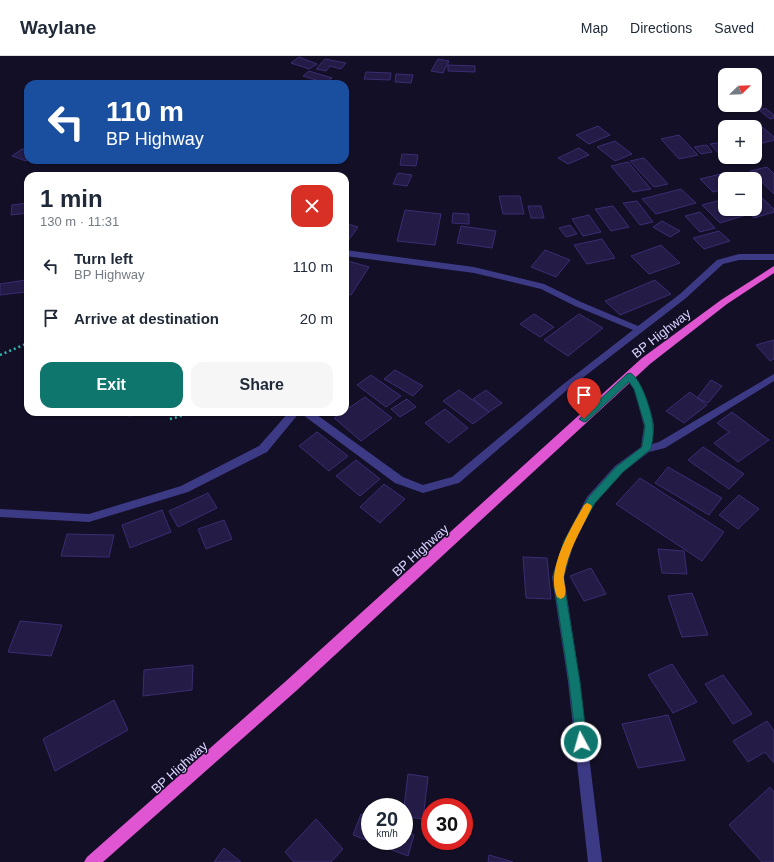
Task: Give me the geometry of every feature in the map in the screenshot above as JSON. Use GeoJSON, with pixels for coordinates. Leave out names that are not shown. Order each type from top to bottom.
{"type":"FeatureCollection","features":[{"type":"Feature","properties":{"kind":"highway","name":"BP Highway"},"geometry":{"type":"LineString","coordinates":[[92,862],[297,681],[646,361],[724,302],[774,269]]}},
{"type":"Feature","properties":{"kind":"street"},"geometry":{"type":"LineString","coordinates":[[349,253],[474,270],[544,287],[578,304],[640,330]]}},
{"type":"Feature","properties":{"kind":"street"},"geometry":{"type":"LineString","coordinates":[[311,416],[399,480],[423,488],[454,480],[564,388],[640,330],[694,286],[720,262],[739,257],[774,257]]}},
{"type":"Feature","properties":{"kind":"street"},"geometry":{"type":"LineString","coordinates":[[630,376],[638,388],[649,426],[646,449]]}},
{"type":"Feature","properties":{"kind":"street"},"geometry":{"type":"LineString","coordinates":[[595,862],[574,682],[558,577],[569,541],[591,500],[619,469],[646,449],[662,445],[774,376]]}},
{"type":"Feature","properties":{"kind":"street"},"geometry":{"type":"LineString","coordinates":[[0,513],[88,518],[184,489],[263,449],[292,416]]}},
{"type":"Feature","properties":{"kind":"path"},"geometry":{"type":"LineString","coordinates":[[0,354],[24,345]]}},
{"type":"Feature","properties":{"kind":"path"},"geometry":{"type":"LineString","coordinates":[[170,419],[181,416]]}},
{"type":"Feature","properties":{"kind":"building"},"geometry":{"type":"Polygon","coordinates":[[[299,57],[317,64],[309,69],[291,63],[299,57]]]}},
{"type":"Feature","properties":{"kind":"building"},"geometry":{"type":"Polygon","coordinates":[[[325,59],[346,63],[341,69],[330,66],[326,71],[316,69],[325,59]]]}},
{"type":"Feature","properties":{"kind":"building"},"geometry":{"type":"Polygon","coordinates":[[[438,59],[449,61],[443,73],[431,71],[438,59]]]}},
{"type":"Feature","properties":{"kind":"building"},"geometry":{"type":"Polygon","coordinates":[[[448,65],[475,66],[475,72],[448,71],[448,65]]]}},
{"type":"Feature","properties":{"kind":"building"},"geometry":{"type":"Polygon","coordinates":[[[309,71],[332,78],[330,80],[316,80],[303,76],[309,71]]]}},
{"type":"Feature","properties":{"kind":"building"},"geometry":{"type":"Polygon","coordinates":[[[366,72],[391,73],[390,80],[364,79],[366,72]]]}},
{"type":"Feature","properties":{"kind":"building"},"geometry":{"type":"Polygon","coordinates":[[[396,74],[413,75],[411,83],[395,82],[396,74]]]}},
{"type":"Feature","properties":{"kind":"building"},"geometry":{"type":"Polygon","coordinates":[[[765,108],[774,115],[774,118],[770,119],[761,112],[762,109],[765,108]]]}},
{"type":"Feature","properties":{"kind":"building"},"geometry":{"type":"Polygon","coordinates":[[[598,126],[610,135],[589,144],[576,135],[598,126]]]}},
{"type":"Feature","properties":{"kind":"building"},"geometry":{"type":"Polygon","coordinates":[[[762,127],[774,137],[774,140],[762,143],[762,127]]]}},
{"type":"Feature","properties":{"kind":"building"},"geometry":{"type":"Polygon","coordinates":[[[679,135],[698,155],[679,159],[661,139],[679,135]]]}},
{"type":"Feature","properties":{"kind":"building"},"geometry":{"type":"Polygon","coordinates":[[[615,141],[632,154],[615,161],[597,147],[615,141]]]}},
{"type":"Feature","properties":{"kind":"building"},"geometry":{"type":"Polygon","coordinates":[[[718,143],[718,153],[710,144],[718,143]]]}},
{"type":"Feature","properties":{"kind":"building"},"geometry":{"type":"Polygon","coordinates":[[[707,145],[712,152],[701,154],[694,147],[707,145]]]}},
{"type":"Feature","properties":{"kind":"building"},"geometry":{"type":"Polygon","coordinates":[[[579,148],[589,155],[568,164],[558,158],[579,148]]]}},
{"type":"Feature","properties":{"kind":"building"},"geometry":{"type":"Polygon","coordinates":[[[22,149],[24,149],[24,160],[12,156],[22,149]]]}},
{"type":"Feature","properties":{"kind":"building"},"geometry":{"type":"Polygon","coordinates":[[[402,154],[418,155],[416,166],[400,165],[402,154]]]}},
{"type":"Feature","properties":{"kind":"building"},"geometry":{"type":"Polygon","coordinates":[[[644,158],[668,184],[654,187],[630,161],[644,158]]]}},
{"type":"Feature","properties":{"kind":"building"},"geometry":{"type":"Polygon","coordinates":[[[628,162],[651,189],[633,192],[611,166],[628,162]]]}},
{"type":"Feature","properties":{"kind":"building"},"geometry":{"type":"Polygon","coordinates":[[[767,167],[774,174],[774,194],[762,182],[762,172],[750,171],[767,167]]]}},
{"type":"Feature","properties":{"kind":"building"},"geometry":{"type":"Polygon","coordinates":[[[398,173],[412,175],[407,186],[393,184],[398,173]]]}},
{"type":"Feature","properties":{"kind":"building"},"geometry":{"type":"Polygon","coordinates":[[[718,175],[718,191],[713,192],[700,179],[718,175]]]}},
{"type":"Feature","properties":{"kind":"building"},"geometry":{"type":"Polygon","coordinates":[[[681,189],[696,203],[656,214],[642,199],[681,189]]]}},
{"type":"Feature","properties":{"kind":"building"},"geometry":{"type":"Polygon","coordinates":[[[499,196],[520,196],[524,214],[503,214],[499,196]]]}},
{"type":"Feature","properties":{"kind":"building"},"geometry":{"type":"Polygon","coordinates":[[[762,198],[774,209],[774,212],[762,216],[762,198]]]}},
{"type":"Feature","properties":{"kind":"building"},"geometry":{"type":"Polygon","coordinates":[[[637,201],[653,222],[640,225],[623,203],[637,201]]]}},
{"type":"Feature","properties":{"kind":"building"},"geometry":{"type":"Polygon","coordinates":[[[718,201],[718,216],[743,216],[720,223],[702,205],[718,201]]]}},
{"type":"Feature","properties":{"kind":"building"},"geometry":{"type":"Polygon","coordinates":[[[24,204],[24,213],[11,215],[12,205],[24,204]]]}},
{"type":"Feature","properties":{"kind":"building"},"geometry":{"type":"Polygon","coordinates":[[[528,206],[541,206],[544,218],[531,218],[528,206]]]}},
{"type":"Feature","properties":{"kind":"building"},"geometry":{"type":"Polygon","coordinates":[[[613,206],[629,227],[611,231],[595,209],[613,206]]]}},
{"type":"Feature","properties":{"kind":"building"},"geometry":{"type":"Polygon","coordinates":[[[405,210],[441,214],[435,245],[397,241],[405,210]]]}},
{"type":"Feature","properties":{"kind":"building"},"geometry":{"type":"Polygon","coordinates":[[[700,212],[715,228],[700,232],[685,216],[700,212]]]}},
{"type":"Feature","properties":{"kind":"building"},"geometry":{"type":"Polygon","coordinates":[[[453,213],[469,214],[469,224],[452,223],[453,213]]]}},
{"type":"Feature","properties":{"kind":"building"},"geometry":{"type":"Polygon","coordinates":[[[589,215],[601,232],[583,236],[572,219],[589,215]]]}},
{"type":"Feature","properties":{"kind":"building"},"geometry":{"type":"Polygon","coordinates":[[[662,221],[680,231],[670,237],[653,227],[662,221]]]}},
{"type":"Feature","properties":{"kind":"building"},"geometry":{"type":"Polygon","coordinates":[[[349,224],[358,227],[349,239],[349,224]]]}},
{"type":"Feature","properties":{"kind":"building"},"geometry":{"type":"Polygon","coordinates":[[[570,225],[577,234],[566,237],[559,228],[570,225]]]}},
{"type":"Feature","properties":{"kind":"building"},"geometry":{"type":"Polygon","coordinates":[[[461,226],[496,231],[492,248],[457,243],[461,226]]]}},
{"type":"Feature","properties":{"kind":"building"},"geometry":{"type":"Polygon","coordinates":[[[719,231],[730,241],[704,249],[693,238],[719,231]]]}},
{"type":"Feature","properties":{"kind":"building"},"geometry":{"type":"Polygon","coordinates":[[[602,239],[615,258],[587,264],[574,245],[602,239]]]}},
{"type":"Feature","properties":{"kind":"building"},"geometry":{"type":"Polygon","coordinates":[[[661,245],[680,263],[649,274],[631,256],[661,245]]]}},
{"type":"Feature","properties":{"kind":"building"},"geometry":{"type":"Polygon","coordinates":[[[545,250],[570,260],[556,277],[531,267],[545,250]]]}},
{"type":"Feature","properties":{"kind":"building"},"geometry":{"type":"Polygon","coordinates":[[[349,261],[369,267],[351,295],[349,294],[349,261]]]}},
{"type":"Feature","properties":{"kind":"building"},"geometry":{"type":"Polygon","coordinates":[[[24,280],[24,292],[0,295],[0,284],[24,280]]]}},
{"type":"Feature","properties":{"kind":"building"},"geometry":{"type":"Polygon","coordinates":[[[655,280],[671,294],[620,315],[605,301],[655,280]]]}},
{"type":"Feature","properties":{"kind":"building"},"geometry":{"type":"Polygon","coordinates":[[[534,314],[554,327],[540,337],[520,324],[534,314]]]}},
{"type":"Feature","properties":{"kind":"building"},"geometry":{"type":"Polygon","coordinates":[[[579,314],[603,328],[568,356],[544,340],[579,314]]]}},
{"type":"Feature","properties":{"kind":"building"},"geometry":{"type":"Polygon","coordinates":[[[774,340],[774,359],[770,361],[756,345],[774,340]]]}},
{"type":"Feature","properties":{"kind":"building"},"geometry":{"type":"Polygon","coordinates":[[[395,370],[423,386],[413,396],[384,379],[395,370]]]}},
{"type":"Feature","properties":{"kind":"building"},"geometry":{"type":"Polygon","coordinates":[[[371,375],[401,396],[386,407],[357,385],[371,375]]]}},
{"type":"Feature","properties":{"kind":"building"},"geometry":{"type":"Polygon","coordinates":[[[711,380],[722,386],[708,403],[697,398],[711,380]]]}},
{"type":"Feature","properties":{"kind":"building"},"geometry":{"type":"Polygon","coordinates":[[[459,390],[489,412],[473,424],[443,401],[459,390]]]}},
{"type":"Feature","properties":{"kind":"building"},"geometry":{"type":"Polygon","coordinates":[[[486,390],[502,403],[489,412],[473,399],[486,390]]]}},
{"type":"Feature","properties":{"kind":"building"},"geometry":{"type":"Polygon","coordinates":[[[690,392],[707,405],[684,423],[666,411],[690,392]]]}},
{"type":"Feature","properties":{"kind":"building"},"geometry":{"type":"Polygon","coordinates":[[[365,397],[392,418],[361,441],[334,418],[337,416],[349,416],[349,408],[365,397]]]}},
{"type":"Feature","properties":{"kind":"building"},"geometry":{"type":"Polygon","coordinates":[[[407,399],[416,407],[400,417],[391,409],[407,399]]]}},
{"type":"Feature","properties":{"kind":"building"},"geometry":{"type":"Polygon","coordinates":[[[445,409],[468,428],[449,443],[425,423],[445,409]]]}},
{"type":"Feature","properties":{"kind":"building"},"geometry":{"type":"Polygon","coordinates":[[[732,412],[769,440],[738,462],[714,443],[729,432],[717,423],[732,412]]]}},
{"type":"Feature","properties":{"kind":"building"},"geometry":{"type":"Polygon","coordinates":[[[317,432],[348,456],[329,471],[299,446],[317,432]]]}},
{"type":"Feature","properties":{"kind":"building"},"geometry":{"type":"Polygon","coordinates":[[[703,447],[744,474],[729,489],[688,460],[703,447]]]}},
{"type":"Feature","properties":{"kind":"building"},"geometry":{"type":"Polygon","coordinates":[[[356,460],[380,479],[360,496],[336,476],[356,460]]]}},
{"type":"Feature","properties":{"kind":"building"},"geometry":{"type":"Polygon","coordinates":[[[668,467],[722,498],[709,515],[655,483],[668,467]]]}},
{"type":"Feature","properties":{"kind":"building"},"geometry":{"type":"Polygon","coordinates":[[[640,478],[724,532],[702,561],[616,504],[640,478]]]}},
{"type":"Feature","properties":{"kind":"building"},"geometry":{"type":"Polygon","coordinates":[[[384,484],[405,499],[380,523],[360,507],[384,484]]]}},
{"type":"Feature","properties":{"kind":"building"},"geometry":{"type":"Polygon","coordinates":[[[208,493],[217,508],[178,527],[169,511],[208,493]]]}},
{"type":"Feature","properties":{"kind":"building"},"geometry":{"type":"Polygon","coordinates":[[[739,495],[759,509],[738,529],[719,515],[739,495]]]}},
{"type":"Feature","properties":{"kind":"building"},"geometry":{"type":"Polygon","coordinates":[[[162,510],[171,532],[130,548],[122,525],[162,510]]]}},
{"type":"Feature","properties":{"kind":"building"},"geometry":{"type":"Polygon","coordinates":[[[224,520],[232,539],[206,549],[198,529],[224,520]]]}},
{"type":"Feature","properties":{"kind":"building"},"geometry":{"type":"Polygon","coordinates":[[[67,534],[114,535],[109,557],[61,556],[67,534]]]}},
{"type":"Feature","properties":{"kind":"building"},"geometry":{"type":"Polygon","coordinates":[[[658,549],[684,551],[687,574],[662,573],[658,549]]]}},
{"type":"Feature","properties":{"kind":"building"},"geometry":{"type":"Polygon","coordinates":[[[523,557],[547,558],[551,599],[526,598],[523,557]]]}},
{"type":"Feature","properties":{"kind":"building"},"geometry":{"type":"Polygon","coordinates":[[[591,568],[606,594],[584,601],[570,576],[591,568]]]}},
{"type":"Feature","properties":{"kind":"building"},"geometry":{"type":"Polygon","coordinates":[[[692,593],[708,635],[682,637],[668,596],[692,593]]]}},
{"type":"Feature","properties":{"kind":"building"},"geometry":{"type":"Polygon","coordinates":[[[20,621],[62,625],[51,656],[8,652],[20,621]]]}},
{"type":"Feature","properties":{"kind":"building"},"geometry":{"type":"Polygon","coordinates":[[[672,664],[697,702],[673,713],[648,675],[672,664]]]}},
{"type":"Feature","properties":{"kind":"building"},"geometry":{"type":"Polygon","coordinates":[[[193,665],[192,690],[143,696],[144,670],[193,665]]]}},
{"type":"Feature","properties":{"kind":"building"},"geometry":{"type":"Polygon","coordinates":[[[723,675],[752,714],[733,724],[705,684],[723,675]]]}},
{"type":"Feature","properties":{"kind":"building"},"geometry":{"type":"Polygon","coordinates":[[[114,700],[128,730],[55,771],[43,739],[114,700]]]}},
{"type":"Feature","properties":{"kind":"building"},"geometry":{"type":"Polygon","coordinates":[[[668,715],[685,760],[638,768],[622,724],[668,715]]]}},
{"type":"Feature","properties":{"kind":"building"},"geometry":{"type":"Polygon","coordinates":[[[767,721],[774,731],[774,763],[765,752],[748,762],[733,741],[767,721]]]}},
{"type":"Feature","properties":{"kind":"building"},"geometry":{"type":"Polygon","coordinates":[[[408,774],[428,777],[426,798],[421,798],[421,819],[413,817],[413,798],[405,798],[408,774]]]}},
{"type":"Feature","properties":{"kind":"building"},"geometry":{"type":"Polygon","coordinates":[[[770,787],[774,792],[774,862],[762,862],[729,825],[770,787]]]}},
{"type":"Feature","properties":{"kind":"building"},"geometry":{"type":"Polygon","coordinates":[[[361,814],[361,838],[353,835],[361,814]]]}},
{"type":"Feature","properties":{"kind":"building"},"geometry":{"type":"Polygon","coordinates":[[[316,819],[343,849],[331,862],[294,862],[285,852],[316,819]]]}},
{"type":"Feature","properties":{"kind":"building"},"geometry":{"type":"Polygon","coordinates":[[[224,848],[241,862],[214,862],[224,848]]]}},
{"type":"Feature","properties":{"kind":"building"},"geometry":{"type":"Polygon","coordinates":[[[392,850],[410,850],[408,856],[392,850]]]}},
{"type":"Feature","properties":{"kind":"building"},"geometry":{"type":"Polygon","coordinates":[[[489,855],[513,862],[488,862],[489,855]]]}},
{"type":"Feature","properties":{"kind":"slow traffic"},"geometry":{"type":"LineString","coordinates":[[561,594],[558,577],[569,541],[587,507]]}},
{"type":"Feature","properties":{"kind":"route"},"geometry":{"type":"LineString","coordinates":[[581,742],[574,682],[558,577],[569,541],[591,500],[619,469],[646,449],[649,426],[638,388],[630,376],[584,419]]}}]}
